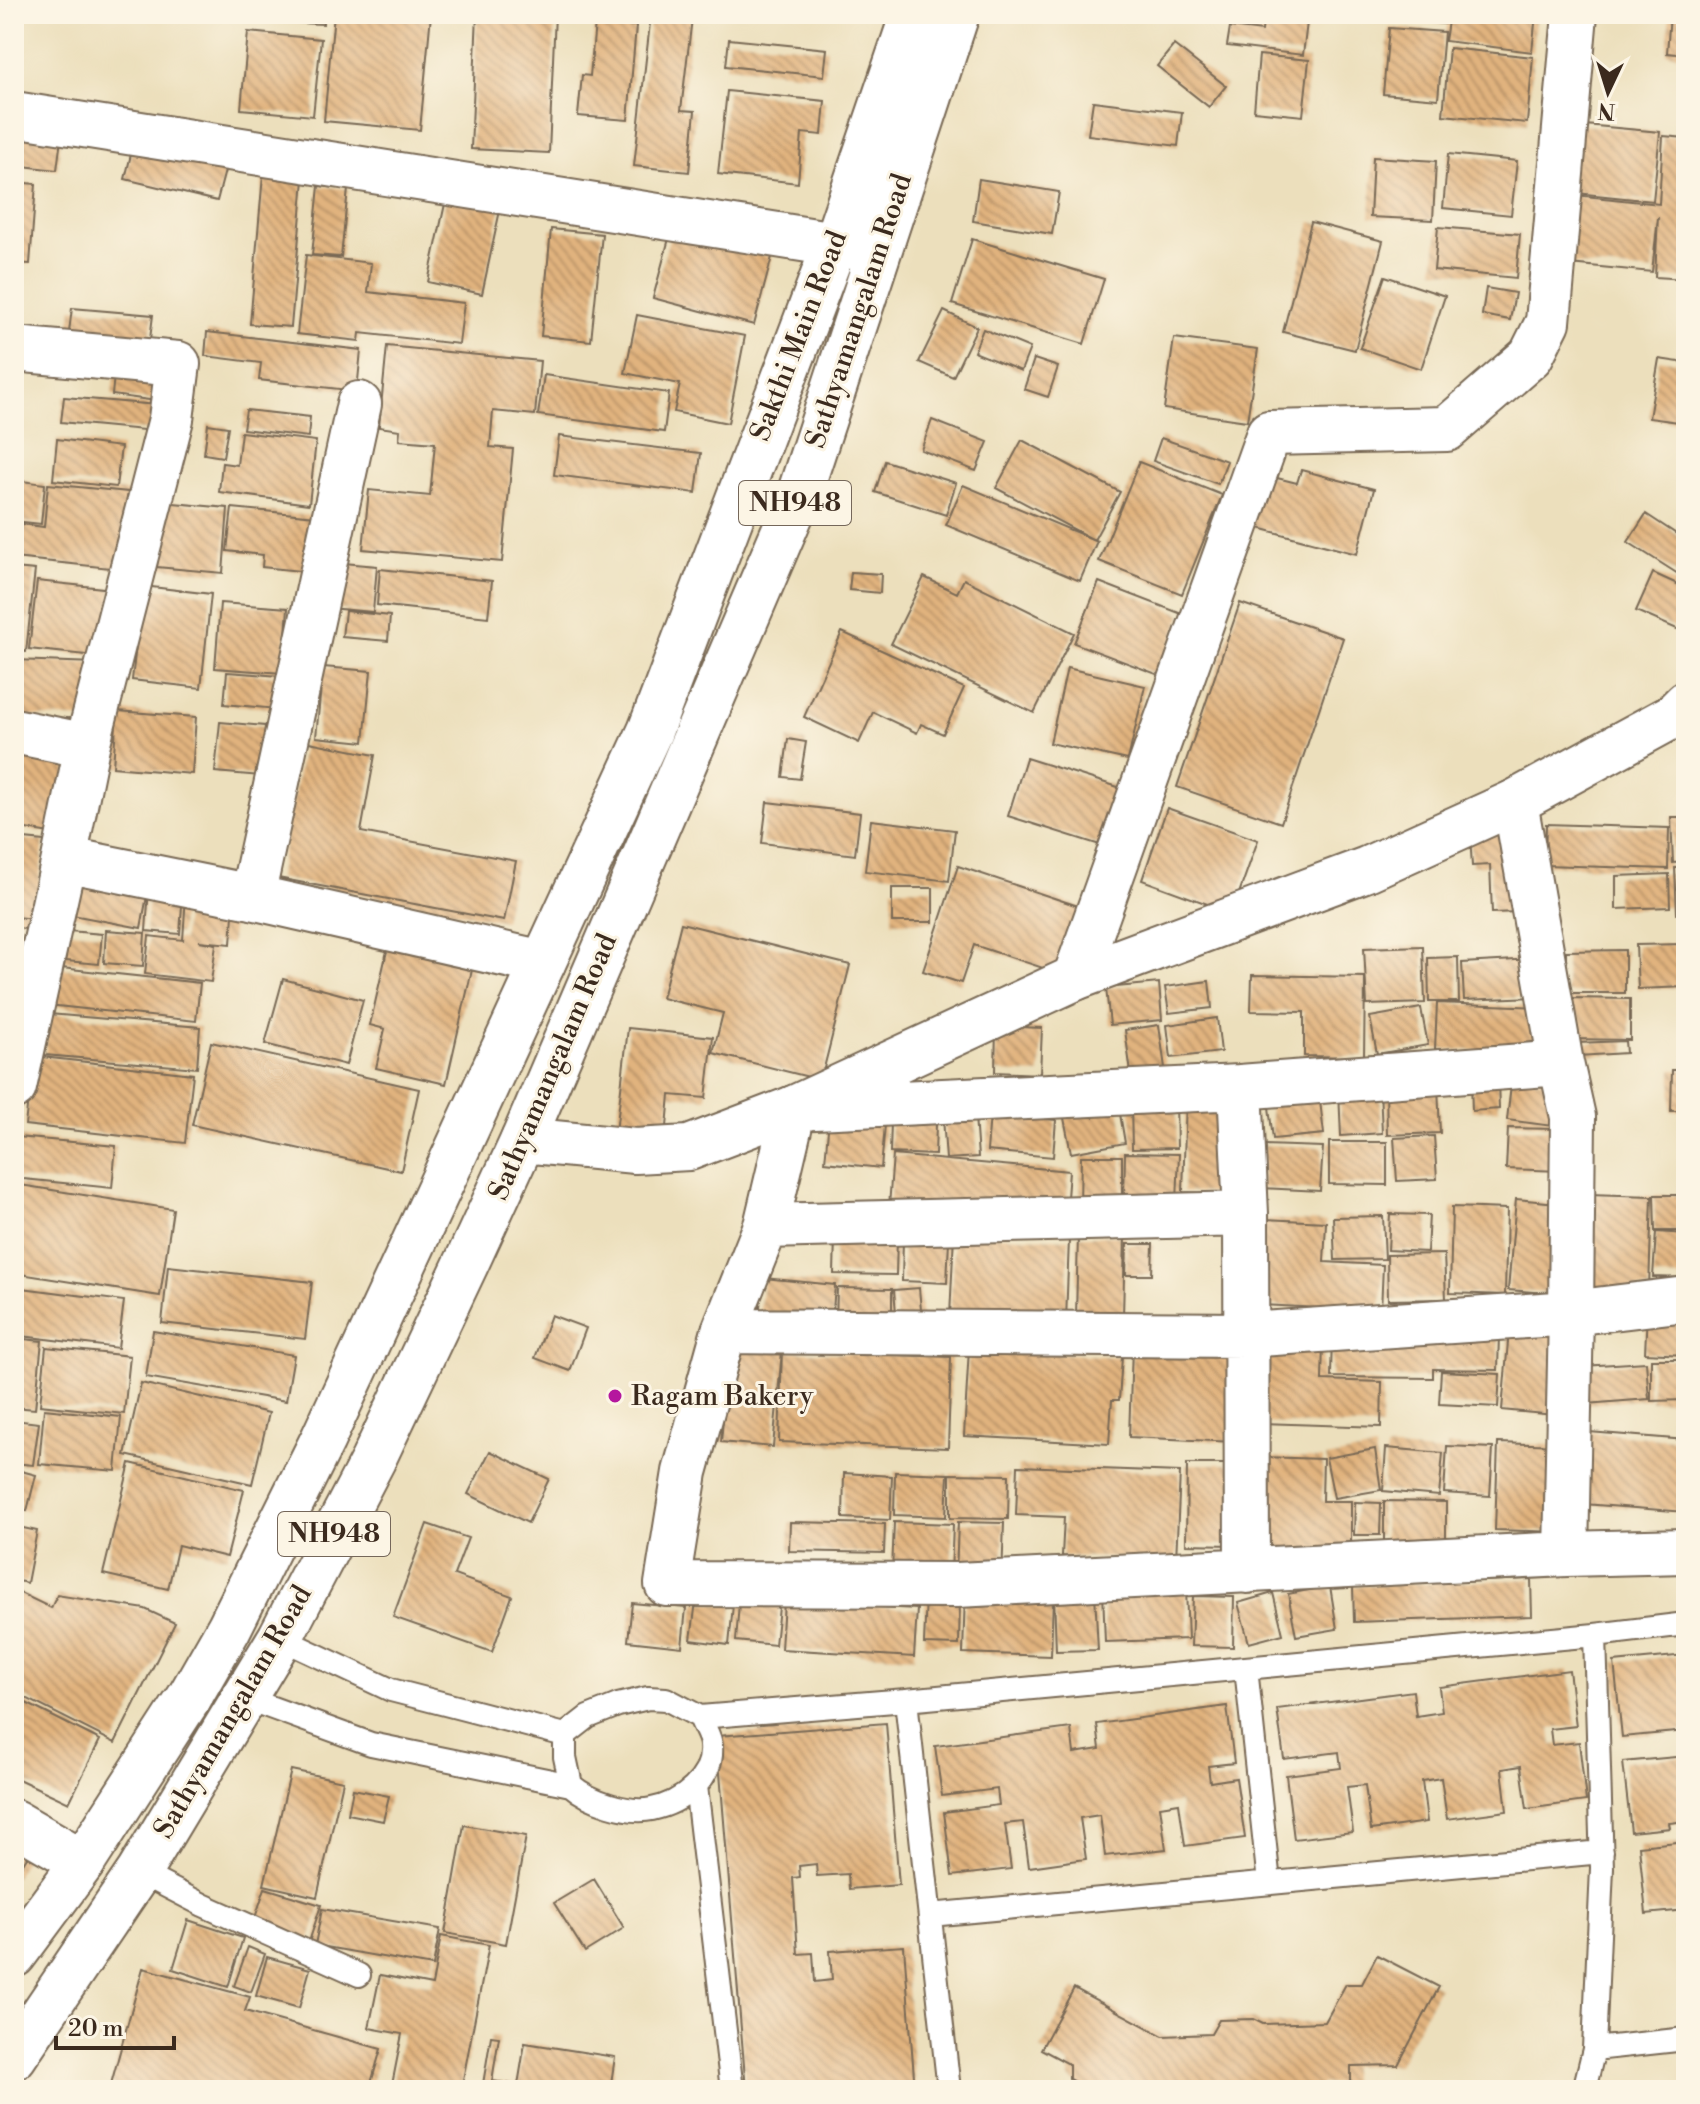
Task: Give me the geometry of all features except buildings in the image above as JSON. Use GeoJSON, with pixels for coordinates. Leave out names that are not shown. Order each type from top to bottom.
{"type":"FeatureCollection","features":[{"type":"Feature","properties":{"kind":"main road","name":"Sakthi Main Road"},"geometry":{"type":"LineString","coordinates":[[543,963],[650,731],[835,244],[913,14]]}},
{"type":"Feature","properties":{"kind":"main road","name":"Sathyamangalam Road"},"geometry":{"type":"LineString","coordinates":[[14,2057],[139,1872],[280,1638],[373,1460],[523,1140],[798,498],[957,14]]}},
{"type":"Feature","properties":{"kind":"main road"},"geometry":{"type":"LineString","coordinates":[[1075,978],[1269,433],[1447,429],[1531,356],[1548,322],[1575,14]]}},
{"type":"Feature","properties":{"kind":"main road"},"geometry":{"type":"LineString","coordinates":[[14,114],[879,251]]}},
{"type":"Feature","properties":{"kind":"main road"},"geometry":{"type":"LineString","coordinates":[[14,349],[178,364],[171,419],[87,746],[14,1087]]}},
{"type":"Feature","properties":{"kind":"main road"},"geometry":{"type":"LineString","coordinates":[[252,897],[359,404]]}},
{"type":"Feature","properties":{"kind":"main road"},"geometry":{"type":"LineString","coordinates":[[523,1140],[635,1151],[689,1148],[794,1108],[1075,978],[1367,869],[1515,802],[1673,716],[1686,703]]}},
{"type":"Feature","properties":{"kind":"main road"},"geometry":{"type":"LineString","coordinates":[[14,731],[87,746]]}},
{"type":"Feature","properties":{"kind":"main road"},"geometry":{"type":"LineString","coordinates":[[1515,802],[1573,1117],[1566,1554]]}},
{"type":"Feature","properties":{"kind":"main road"},"geometry":{"type":"LineString","coordinates":[[64,859],[252,897],[543,963]]}},
{"type":"Feature","properties":{"kind":"main road","name":"NH948"},"geometry":{"type":"LineString","coordinates":[[14,1955],[83,1862],[189,1698],[229,1628],[323,1439],[543,963]]}},
{"type":"Feature","properties":{"kind":"main road"},"geometry":{"type":"LineString","coordinates":[[794,1108],[1240,1087],[1561,1063]]}},
{"type":"Feature","properties":{"kind":"main road"},"geometry":{"type":"LineString","coordinates":[[1240,1087],[1246,1214],[1247,1571]]}},
{"type":"Feature","properties":{"kind":"main road"},"geometry":{"type":"LineString","coordinates":[[794,1108],[766,1226],[724,1331],[685,1472],[667,1584],[957,1585],[1566,1554],[1686,1551]]}},
{"type":"Feature","properties":{"kind":"main road"},"geometry":{"type":"LineString","coordinates":[[766,1226],[1246,1214]]}},
{"type":"Feature","properties":{"kind":"main road"},"geometry":{"type":"LineString","coordinates":[[724,1331],[1246,1335],[1571,1313],[1686,1299]]}},
{"type":"Feature","properties":{"kind":"main road"},"geometry":{"type":"LineString","coordinates":[[14,1822],[83,1862]]}},
{"type":"Feature","properties":{"kind":"lane"},"geometry":{"type":"LineString","coordinates":[[565,1735],[588,1717],[648,1698],[666,1699],[700,1717],[1246,1668],[1686,1624]]}},
{"type":"Feature","properties":{"kind":"lane"},"geometry":{"type":"LineString","coordinates":[[1584,2090],[1594,2049],[1602,1852],[1595,1635]]}},
{"type":"Feature","properties":{"kind":"lane"},"geometry":{"type":"LineString","coordinates":[[280,1638],[391,1690],[565,1735]]}},
{"type":"Feature","properties":{"kind":"lane"},"geometry":{"type":"LineString","coordinates":[[1246,1668],[1269,1883]]}},
{"type":"Feature","properties":{"kind":"lane"},"geometry":{"type":"LineString","coordinates":[[245,1698],[371,1744],[571,1785],[585,1797],[609,1805],[650,1809],[696,1786],[707,1772],[712,1746],[700,1717]]}},
{"type":"Feature","properties":{"kind":"lane"},"geometry":{"type":"LineString","coordinates":[[906,1700],[949,2090]]}},
{"type":"Feature","properties":{"kind":"lane"},"geometry":{"type":"LineString","coordinates":[[565,1735],[565,1757],[571,1785]]}},
{"type":"Feature","properties":{"kind":"lane"},"geometry":{"type":"LineString","coordinates":[[696,1786],[732,2090]]}},
{"type":"Feature","properties":{"kind":"lane"},"geometry":{"type":"LineString","coordinates":[[930,1915],[1602,1852]]}},
{"type":"Feature","properties":{"kind":"lane"},"geometry":{"type":"LineString","coordinates":[[139,1872],[203,1905],[359,1975]]}},
{"type":"Feature","properties":{"kind":"lane"},"geometry":{"type":"LineString","coordinates":[[1594,2049],[1686,2039]]}},
{"type":"Feature","properties":{"kind":"place","name":"Ragam Bakery"},"geometry":{"type":"Point","coordinates":[615,1396]}}]}
